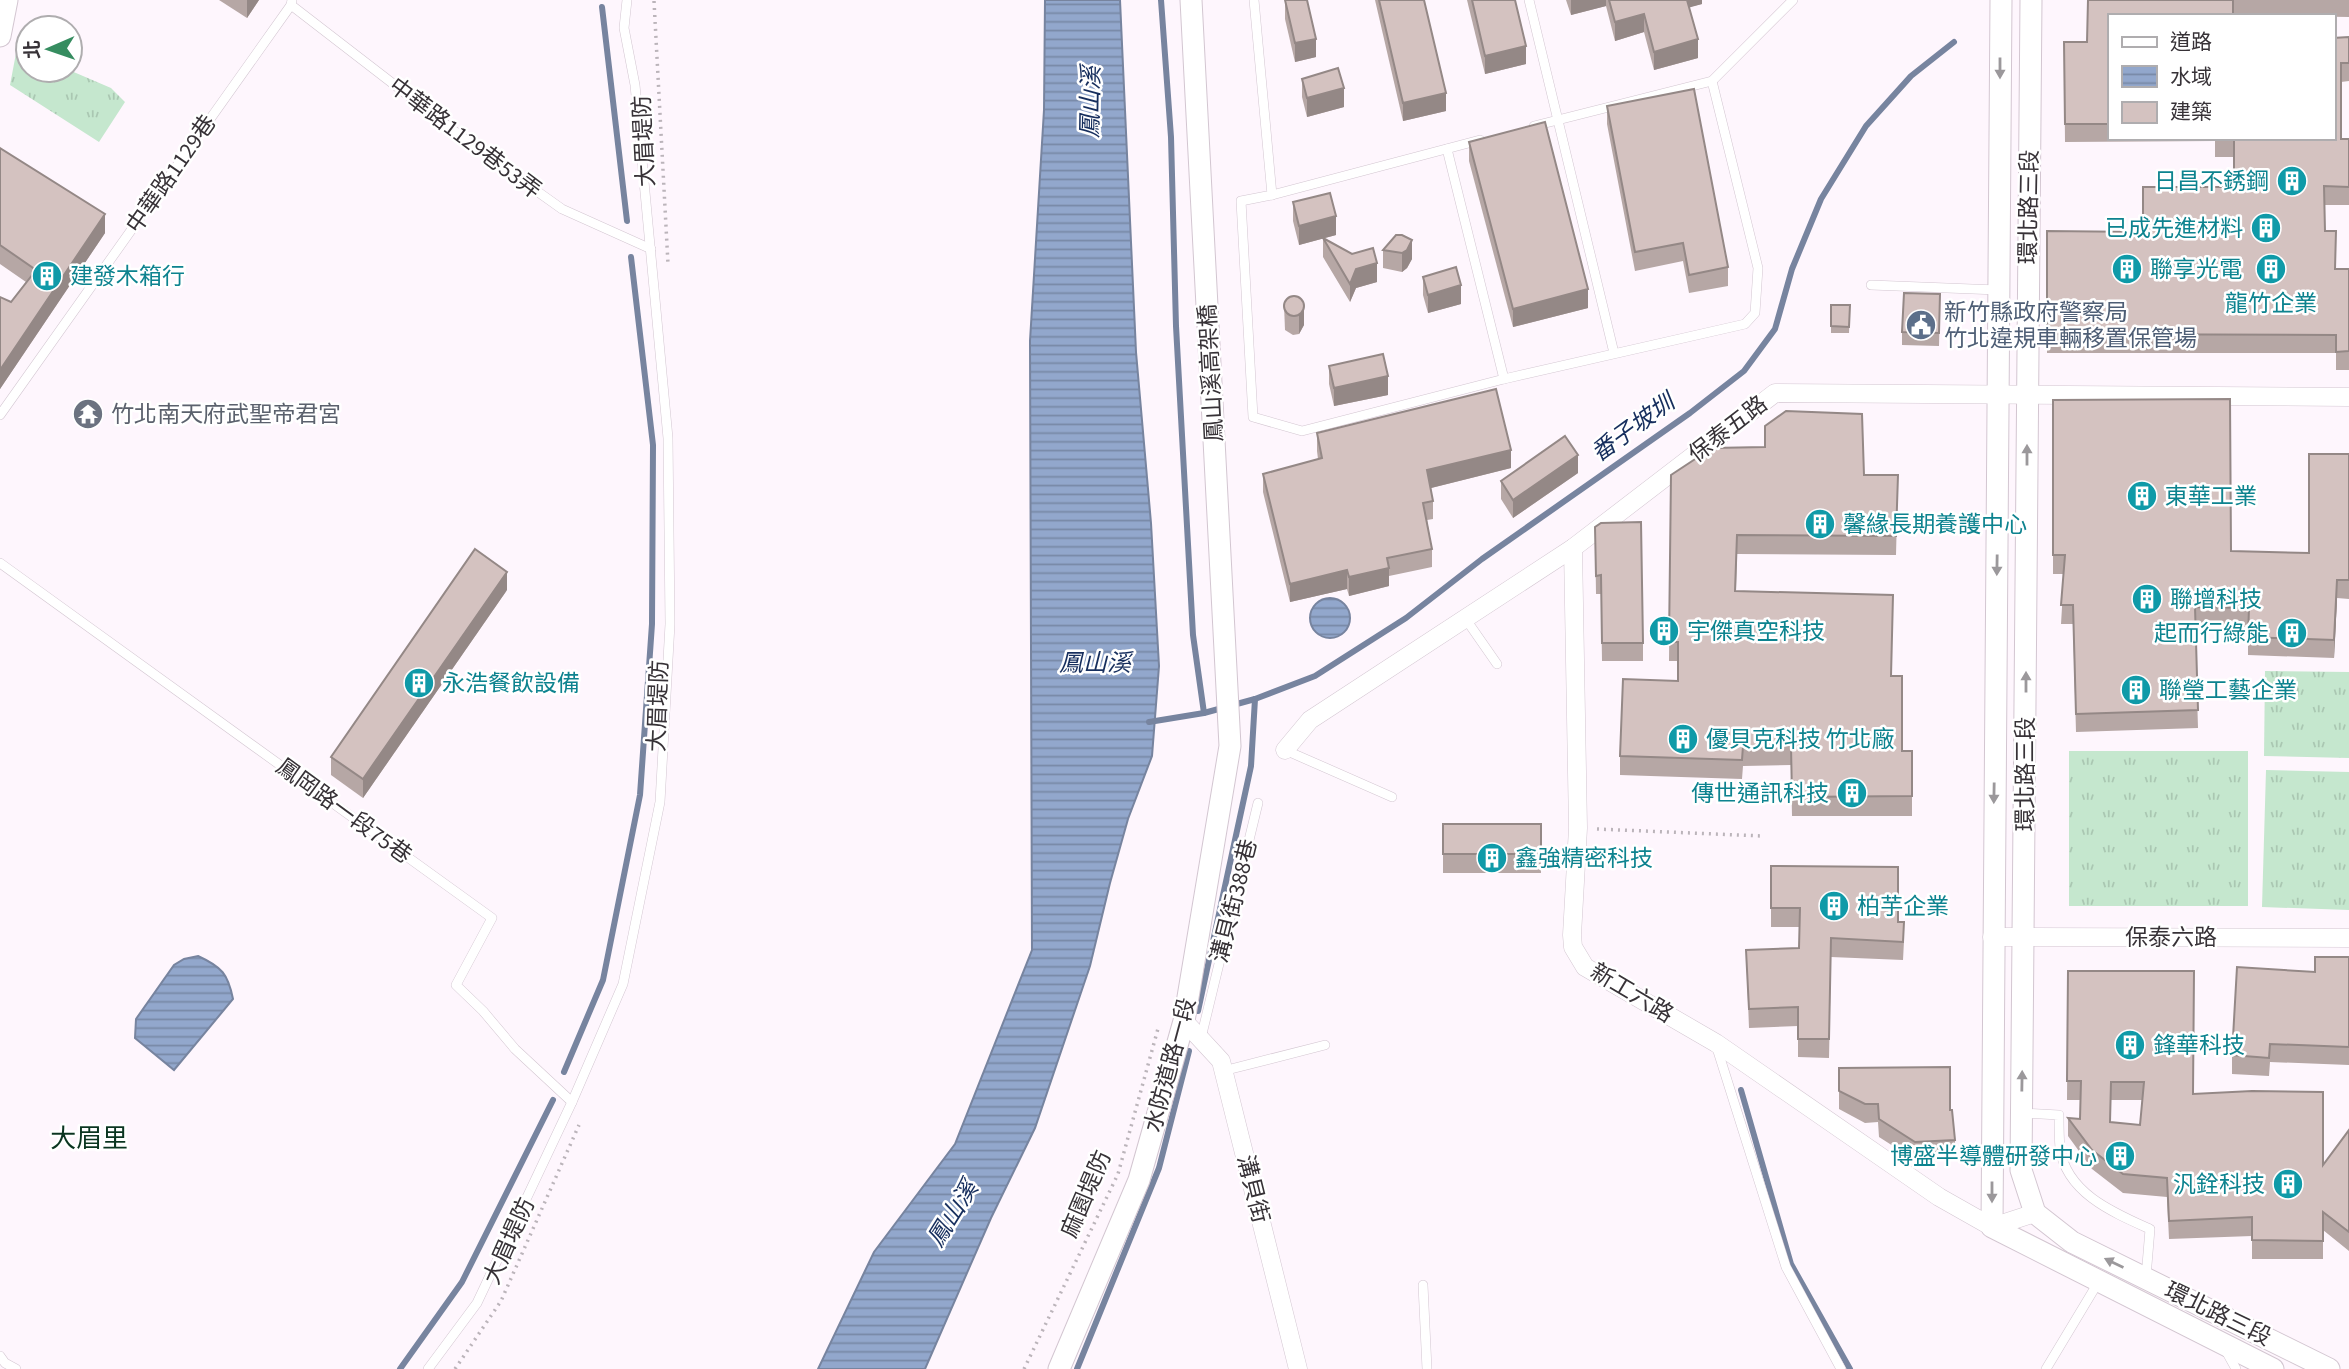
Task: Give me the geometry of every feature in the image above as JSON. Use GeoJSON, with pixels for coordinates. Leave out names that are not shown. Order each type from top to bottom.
{"type":"FeatureCollection","features":[{"type":"Feature","properties":{"kind":"street"},"geometry":{"type":"LineString","coordinates":[[0,36],[7,0]]}},
{"type":"Feature","properties":{"kind":"street","name":"鳳山溪高架橋"},"geometry":{"type":"LineString","coordinates":[[1191,0],[1230,746]]}},
{"type":"Feature","properties":{"kind":"street","name":"環北路三段"},"geometry":{"type":"LineString","coordinates":[[2001,0],[1992,937],[1992,1227],[2099,1281],[2230,1362],[2273,1369]]}},
{"type":"Feature","properties":{"kind":"street","name":"環北路三段"},"geometry":{"type":"LineString","coordinates":[[2031,0],[2021,1170],[2035,1213],[2072,1242],[2329,1369]]}},
{"type":"Feature","properties":{"kind":"street","name":"保泰五路"},"geometry":{"type":"LineString","coordinates":[[1285,750],[1310,720],[1573,548],[1774,393],[2349,397]]}},
{"type":"Feature","properties":{"kind":"street","name":"新工六路"},"geometry":{"type":"LineString","coordinates":[[1573,548],[1577,828],[1572,935],[1573,947],[1585,967],[1716,1043],[1939,1197],[1992,1227]]}},
{"type":"Feature","properties":{"kind":"street","name":"水防道路一段"},"geometry":{"type":"LineString","coordinates":[[1059,1369],[1139,1180],[1184,1021],[1230,746]]}},
{"type":"Feature","properties":{"kind":"street","name":"保泰六路"},"geometry":{"type":"LineString","coordinates":[[1992,937],[2349,938]]}},
{"type":"Feature","properties":{"kind":"street","name":"溝貝街"},"geometry":{"type":"LineString","coordinates":[[1184,1021],[1221,1061],[1298,1369]]}},
{"type":"Feature","properties":{"kind":"street"},"geometry":{"type":"LineString","coordinates":[[1992,1227],[2035,1213]]}},
{"type":"Feature","properties":{"kind":"lane"},"geometry":{"type":"LineString","coordinates":[[428,1369],[477,1303],[572,1101],[623,984],[660,802],[670,624],[668,438],[635,85],[624,28],[626,0]]}},
{"type":"Feature","properties":{"kind":"lane"},"geometry":{"type":"LineString","coordinates":[[1254,0],[1272,195]]}},
{"type":"Feature","properties":{"kind":"lane"},"geometry":{"type":"LineString","coordinates":[[1529,0],[1614,353]]}},
{"type":"Feature","properties":{"kind":"lane"},"geometry":{"type":"LineString","coordinates":[[1521,130],[1712,81],[1793,0]]}},
{"type":"Feature","properties":{"kind":"lane","name":"中華路1129巷53弄"},"geometry":{"type":"LineString","coordinates":[[291,3],[475,147],[562,209],[651,249]]}},
{"type":"Feature","properties":{"kind":"lane","name":"中華路1129巷"},"geometry":{"type":"LineString","coordinates":[[0,415],[291,3]]}},
{"type":"Feature","properties":{"kind":"lane"},"geometry":{"type":"LineString","coordinates":[[1496,136],[1241,201],[1254,417],[1302,431],[1504,379],[1745,324],[1755,313],[1758,268],[1712,81]]}},
{"type":"Feature","properties":{"kind":"lane"},"geometry":{"type":"LineString","coordinates":[[1447,149],[1504,379]]}},
{"type":"Feature","properties":{"kind":"lane"},"geometry":{"type":"LineString","coordinates":[[1871,285],[2000,290]]}},
{"type":"Feature","properties":{"kind":"lane","name":"鳳岡路一段75巷"},"geometry":{"type":"LineString","coordinates":[[0,563],[492,918],[456,985],[516,1049],[572,1101]]}},
{"type":"Feature","properties":{"kind":"lane"},"geometry":{"type":"LineString","coordinates":[[1465,618],[1497,664]]}},
{"type":"Feature","properties":{"kind":"lane"},"geometry":{"type":"LineString","coordinates":[[1285,750],[1392,797]]}},
{"type":"Feature","properties":{"kind":"lane","name":"溝貝街388巷"},"geometry":{"type":"LineString","coordinates":[[1201,1040],[1258,803]]}},
{"type":"Feature","properties":{"kind":"lane"},"geometry":{"type":"LineString","coordinates":[[1716,1043],[1786,1267],[1841,1369]]}},
{"type":"Feature","properties":{"kind":"lane"},"geometry":{"type":"LineString","coordinates":[[1223,1071],[1325,1045]]}},
{"type":"Feature","properties":{"kind":"lane"},"geometry":{"type":"LineString","coordinates":[[2022,1114],[2059,1115],[2060,1150],[2071,1174],[2086,1193],[2106,1209],[2150,1229],[2146,1279]]}},
{"type":"Feature","properties":{"kind":"lane"},"geometry":{"type":"LineString","coordinates":[[2046,1369],[2099,1281]]}},
{"type":"Feature","properties":{"kind":"lane"},"geometry":{"type":"LineString","coordinates":[[1423,1285],[1427,1369]]}},
{"type":"Feature","properties":{"kind":"lane"},"geometry":{"type":"LineString","coordinates":[[0,1356],[5,1363],[16,1369]]}},
{"type":"Feature","properties":{"kind":"path","name":"大眉堤防"},"geometry":{"type":"LineString","coordinates":[[654,1],[668,265]]}},
{"type":"Feature","properties":{"kind":"path"},"geometry":{"type":"LineString","coordinates":[[1577,828],[1762,836]]}},
{"type":"Feature","properties":{"kind":"path","name":"麻園堤防"},"geometry":{"type":"LineString","coordinates":[[1024,1369],[1118,1174],[1159,1025]]}},
{"type":"Feature","properties":{"kind":"path","name":"大眉堤防"},"geometry":{"type":"LineString","coordinates":[[455,1369],[501,1301],[581,1120]]}},
{"type":"Feature","properties":{"kind":"green space"},"geometry":{"type":"Polygon","coordinates":[[[14,64],[14,84],[84,84],[84,76],[111,88],[125,102],[99,142],[10,85],[14,64]]]}},
{"type":"Feature","properties":{"kind":"green space"},"geometry":{"type":"Polygon","coordinates":[[[2265,671],[2349,672],[2349,758],[2264,756],[2265,671]]]}},
{"type":"Feature","properties":{"kind":"green space"},"geometry":{"type":"Polygon","coordinates":[[[2069,751],[2248,751],[2248,906],[2069,906],[2069,751]]]}},
{"type":"Feature","properties":{"kind":"green space"},"geometry":{"type":"Polygon","coordinates":[[[2266,770],[2349,772],[2349,910],[2262,907],[2266,770]]]}},
{"type":"Feature","properties":{"kind":"water","name":"鳳山溪"},"geometry":{"type":"Polygon","coordinates":[[[1045,0],[1120,0],[1136,352],[1151,523],[1159,666],[1152,756],[1128,819],[1090,966],[1035,1128],[991,1218],[925,1369],[818,1369],[874,1252],[955,1144],[1032,950],[1030,341],[1044,110],[1045,0]]]}},
{"type":"Feature","properties":{"kind":"water"},"geometry":{"type":"Polygon","coordinates":[[[1330,598],[1338,599],[1344,604],[1349,610],[1349,626],[1344,632],[1338,637],[1330,638],[1322,637],[1316,632],[1311,626],[1310,618],[1311,610],[1316,604],[1322,599],[1330,598]]]}},
{"type":"Feature","properties":{"kind":"water"},"geometry":{"type":"Polygon","coordinates":[[[198,956],[223,972],[233,999],[174,1070],[135,1038],[136,1019],[174,965],[184,959],[198,956]]]}},
{"type":"Feature","properties":{"kind":"building"},"geometry":{"type":"Polygon","coordinates":[[[1285,0],[1307,0],[1316,39],[1295,43],[1285,0]]]}},
{"type":"Feature","properties":{"kind":"building"},"geometry":{"type":"Polygon","coordinates":[[[1379,0],[1424,0],[1446,93],[1403,103],[1379,0]]]}},
{"type":"Feature","properties":{"kind":"building"},"geometry":{"type":"Polygon","coordinates":[[[1472,0],[1515,0],[1526,46],[1485,56],[1472,0]]]}},
{"type":"Feature","properties":{"kind":"building"},"geometry":{"type":"Polygon","coordinates":[[[1609,0],[1687,0],[1698,39],[1654,52],[1644,14],[1615,22],[1609,0]]]}},
{"type":"Feature","properties":{"kind":"building"},"geometry":{"type":"Polygon","coordinates":[[[2088,0],[2233,0],[2233,14],[2108,14],[2108,124],[2065,124],[2064,42],[2087,42],[2088,0]]]}},
{"type":"Feature","properties":{"kind":"building"},"geometry":{"type":"Polygon","coordinates":[[[2349,37],[2349,63],[2341,63],[2341,139],[2349,139],[2349,187],[2324,186],[2325,231],[2336,231],[2335,269],[2349,269],[2349,351],[2336,352],[2336,335],[2047,334],[2047,231],[2143,232],[2143,187],[2234,187],[2234,140],[2335,140],[2335,38],[2349,37]]]}},
{"type":"Feature","properties":{"kind":"building"},"geometry":{"type":"Polygon","coordinates":[[[1338,68],[1344,88],[1307,98],[1302,79],[1338,68]]]}},
{"type":"Feature","properties":{"kind":"building"},"geometry":{"type":"Polygon","coordinates":[[[1694,89],[1728,267],[1689,275],[1683,243],[1635,252],[1607,106],[1694,89]]]}},
{"type":"Feature","properties":{"kind":"building"},"geometry":{"type":"Polygon","coordinates":[[[1545,122],[1588,289],[1513,309],[1469,142],[1545,122]]]}},
{"type":"Feature","properties":{"kind":"building","name":"建發木箱行"},"geometry":{"type":"Polygon","coordinates":[[[0,148],[105,214],[0,370],[0,297],[11,302],[36,270],[0,245],[0,148]]]}},
{"type":"Feature","properties":{"kind":"building"},"geometry":{"type":"Polygon","coordinates":[[[1330,193],[1336,216],[1299,226],[1293,202],[1330,193]]]}},
{"type":"Feature","properties":{"kind":"building"},"geometry":{"type":"Polygon","coordinates":[[[1396,235],[1412,240],[1407,250],[1402,253],[1383,250],[1396,235]]]}},
{"type":"Feature","properties":{"kind":"building"},"geometry":{"type":"Polygon","coordinates":[[[1323,238],[1352,254],[1373,248],[1377,263],[1356,269],[1350,284],[1323,238]]]}},
{"type":"Feature","properties":{"kind":"building"},"geometry":{"type":"Polygon","coordinates":[[[1456,267],[1461,285],[1428,295],[1423,277],[1456,267]]]}},
{"type":"Feature","properties":{"kind":"building","name":"新竹縣政府警察局 竹北違規車輛移置保管場"},"geometry":{"type":"Polygon","coordinates":[[[1904,293],[1940,294],[1939,333],[1902,332],[1904,293]]]}},
{"type":"Feature","properties":{"kind":"building"},"geometry":{"type":"Polygon","coordinates":[[[1294,296],[1301,299],[1304,306],[1301,313],[1294,316],[1287,313],[1284,306],[1287,299],[1294,296]]]}},
{"type":"Feature","properties":{"kind":"building"},"geometry":{"type":"Polygon","coordinates":[[[1831,305],[1850,305],[1849,327],[1831,326],[1831,305]]]}},
{"type":"Feature","properties":{"kind":"building"},"geometry":{"type":"Polygon","coordinates":[[[1383,354],[1388,376],[1334,388],[1329,366],[1383,354]]]}},
{"type":"Feature","properties":{"kind":"building"},"geometry":{"type":"Polygon","coordinates":[[[1496,389],[1511,450],[1427,470],[1433,501],[1423,503],[1432,549],[1387,558],[1389,568],[1349,577],[1347,570],[1290,584],[1263,474],[1322,458],[1317,433],[1496,389]]]}},
{"type":"Feature","properties":{"kind":"building"},"geometry":{"type":"Polygon","coordinates":[[[2230,399],[2231,551],[2309,553],[2309,454],[2349,454],[2349,580],[2337,580],[2334,640],[2248,637],[2249,608],[2195,607],[2198,710],[2076,714],[2073,605],[2061,605],[2065,555],[2053,555],[2053,400],[2230,399]]]}},
{"type":"Feature","properties":{"kind":"building"},"geometry":{"type":"Polygon","coordinates":[[[1786,411],[1862,414],[1864,475],[1898,475],[1896,536],[1737,535],[1735,591],[1893,595],[1891,676],[1902,676],[1902,751],[1912,751],[1912,796],[1792,797],[1791,746],[1743,746],[1742,760],[1620,756],[1623,679],[1678,681],[1678,642],[1669,642],[1671,475],[1712,448],[1765,447],[1765,426],[1786,411]]]}},
{"type":"Feature","properties":{"kind":"building"},"geometry":{"type":"Polygon","coordinates":[[[1565,436],[1578,455],[1513,500],[1501,481],[1565,436]]]}},
{"type":"Feature","properties":{"kind":"building"},"geometry":{"type":"Polygon","coordinates":[[[1641,522],[1643,643],[1602,643],[1601,575],[1596,576],[1595,527],[1601,523],[1641,522]]]}},
{"type":"Feature","properties":{"kind":"building","name":"永浩餐飲設備"},"geometry":{"type":"Polygon","coordinates":[[[475,549],[507,572],[363,779],[331,757],[475,549]]]}},
{"type":"Feature","properties":{"kind":"building"},"geometry":{"type":"Polygon","coordinates":[[[1443,824],[1541,824],[1541,854],[1443,854],[1443,824]]]}},
{"type":"Feature","properties":{"kind":"building"},"geometry":{"type":"Polygon","coordinates":[[[1771,866],[1898,867],[1898,922],[1904,922],[1903,942],[1831,938],[1829,1039],[1798,1039],[1798,1007],[1749,1009],[1746,950],[1799,948],[1800,908],[1771,908],[1771,866]]]}},
{"type":"Feature","properties":{"kind":"building"},"geometry":{"type":"Polygon","coordinates":[[[2315,957],[2349,957],[2349,1047],[2270,1044],[2269,1058],[2232,1055],[2237,967],[2315,972],[2315,957]]]}},
{"type":"Feature","properties":{"kind":"building"},"geometry":{"type":"Polygon","coordinates":[[[2068,971],[2194,971],[2193,1094],[2323,1092],[2323,1165],[2349,1130],[2349,1232],[2323,1212],[2323,1241],[2252,1240],[2252,1217],[2169,1221],[2167,1178],[2123,1174],[2092,1150],[2068,1118],[2080,1119],[2081,1081],[2067,1081],[2068,971]],[[2111,1082],[2110,1122],[2140,1125],[2144,1082],[2111,1082]]]}},
{"type":"Feature","properties":{"kind":"building"},"geometry":{"type":"Polygon","coordinates":[[[1950,1067],[1950,1110],[1955,1140],[1915,1142],[1879,1119],[1878,1104],[1865,1104],[1839,1091],[1839,1068],[1950,1067]]]}},
{"type":"Feature","properties":{"kind":"waterway"},"geometry":{"type":"LineString","coordinates":[[1161,0],[1171,137],[1176,326],[1193,635],[1204,713]]}},
{"type":"Feature","properties":{"kind":"waterway"},"geometry":{"type":"LineString","coordinates":[[602,7],[627,221]]}},
{"type":"Feature","properties":{"kind":"waterway","name":"番子坡圳"},"geometry":{"type":"LineString","coordinates":[[1149,722],[1204,713],[1255,699],[1315,676],[1406,618],[1482,559],[1690,413],[1744,371],[1775,329],[1792,269],[1821,199],[1866,126],[1911,76],[1954,42]]}},
{"type":"Feature","properties":{"kind":"waterway"},"geometry":{"type":"LineString","coordinates":[[564,1072],[603,980],[640,795],[652,624],[653,445],[631,257]]}},
{"type":"Feature","properties":{"kind":"waterway"},"geometry":{"type":"LineString","coordinates":[[1198,1011],[1251,766],[1255,699]]}},
{"type":"Feature","properties":{"kind":"waterway"},"geometry":{"type":"LineString","coordinates":[[1077,1369],[1159,1168],[1189,1051]]}},
{"type":"Feature","properties":{"kind":"waterway"},"geometry":{"type":"LineString","coordinates":[[1741,1090],[1791,1264],[1850,1369]]}},
{"type":"Feature","properties":{"kind":"waterway"},"geometry":{"type":"LineString","coordinates":[[400,1369],[462,1282],[553,1100]]}},
{"type":"Feature","properties":{"kind":"place","name":"日昌不銹鋼"},"geometry":{"type":"Point","coordinates":[2292,181]}},
{"type":"Feature","properties":{"kind":"place","name":"已成先進材料"},"geometry":{"type":"Point","coordinates":[2266,228]}},
{"type":"Feature","properties":{"kind":"place","name":"聯享光電"},"geometry":{"type":"Point","coordinates":[2127,269]}},
{"type":"Feature","properties":{"kind":"place","name":"龍竹企業"},"geometry":{"type":"Point","coordinates":[2271,269]}},
{"type":"Feature","properties":{"kind":"place","name":"建發木箱行"},"geometry":{"type":"Point","coordinates":[47,276]}},
{"type":"Feature","properties":{"kind":"place","name":"新竹縣政府警察局 竹北違規車輛移置保管場"},"geometry":{"type":"Point","coordinates":[1921,325]}},
{"type":"Feature","properties":{"kind":"place","name":"竹北南天府武聖帝君宮"},"geometry":{"type":"Point","coordinates":[88,414]}},
{"type":"Feature","properties":{"kind":"place","name":"東華工業"},"geometry":{"type":"Point","coordinates":[2142,496]}},
{"type":"Feature","properties":{"kind":"place","name":"馨緣長期養護中心"},"geometry":{"type":"Point","coordinates":[1820,524]}},
{"type":"Feature","properties":{"kind":"place","name":"聯增科技"},"geometry":{"type":"Point","coordinates":[2147,599]}},
{"type":"Feature","properties":{"kind":"place","name":"宇傑真空科技"},"geometry":{"type":"Point","coordinates":[1664,631]}},
{"type":"Feature","properties":{"kind":"place","name":"起而行綠能"},"geometry":{"type":"Point","coordinates":[2292,633]}},
{"type":"Feature","properties":{"kind":"place","name":"永浩餐飲設備"},"geometry":{"type":"Point","coordinates":[419,683]}},
{"type":"Feature","properties":{"kind":"place","name":"聯瑩工藝企業"},"geometry":{"type":"Point","coordinates":[2136,690]}},
{"type":"Feature","properties":{"kind":"place","name":"優貝克科技 竹北廠"},"geometry":{"type":"Point","coordinates":[1683,739]}},
{"type":"Feature","properties":{"kind":"place","name":"傳世通訊科技"},"geometry":{"type":"Point","coordinates":[1852,793]}},
{"type":"Feature","properties":{"kind":"place","name":"鑫強精密科技"},"geometry":{"type":"Point","coordinates":[1492,858]}},
{"type":"Feature","properties":{"kind":"place","name":"柏芋企業"},"geometry":{"type":"Point","coordinates":[1834,906]}},
{"type":"Feature","properties":{"kind":"place","name":"鋒華科技"},"geometry":{"type":"Point","coordinates":[2130,1045]}},
{"type":"Feature","properties":{"kind":"place","name":"博盛半導體研發中心"},"geometry":{"type":"Point","coordinates":[2120,1156]}},
{"type":"Feature","properties":{"kind":"place","name":"汎銓科技"},"geometry":{"type":"Point","coordinates":[2288,1184]}},
{"type":"Feature","properties":{"kind":"district","name":"大眉里"},"geometry":{"type":"Point","coordinates":[89,1138]}}]}
